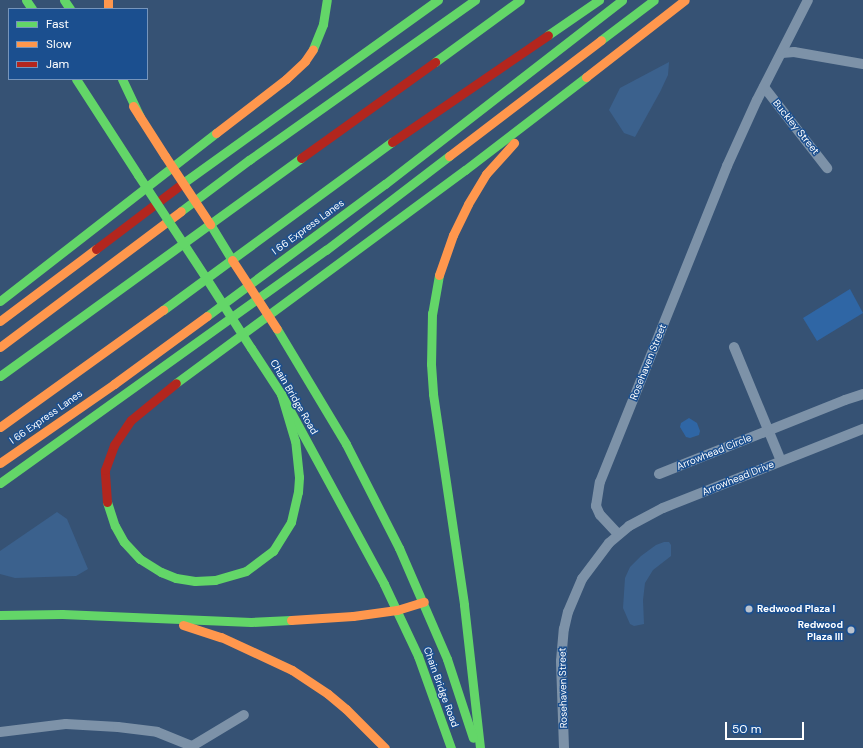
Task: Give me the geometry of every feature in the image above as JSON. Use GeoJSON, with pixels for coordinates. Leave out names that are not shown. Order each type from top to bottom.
{"type":"FeatureCollection","features":[{"type":"Feature","properties":{"kind":"main road"},"geometry":{"type":"LineString","coordinates":[[0,301],[286,79],[305,61],[313,48],[321,30],[327,0]]}},
{"type":"Feature","properties":{"kind":"main road"},"geometry":{"type":"LineString","coordinates":[[0,321],[211,162],[438,0]]}},
{"type":"Feature","properties":{"kind":"main road"},"geometry":{"type":"LineString","coordinates":[[0,347],[249,160],[475,0]]}},
{"type":"Feature","properties":{"kind":"main road"},"geometry":{"type":"LineString","coordinates":[[0,376],[520,0]]}},
{"type":"Feature","properties":{"kind":"main road"},"geometry":{"type":"LineString","coordinates":[[0,427],[253,245],[409,129],[599,0]]}},
{"type":"Feature","properties":{"kind":"main road","name":"I 66 Express Lanes"},"geometry":{"type":"LineString","coordinates":[[0,463],[114,384],[379,189],[556,53],[622,0]]}},
{"type":"Feature","properties":{"kind":"main road"},"geometry":{"type":"LineString","coordinates":[[0,483],[326,250],[654,0]]}},
{"type":"Feature","properties":{"kind":"main road"},"geometry":{"type":"LineString","coordinates":[[281,394],[295,441],[298,462],[298,492],[291,522],[273,551],[246,571],[215,580],[195,581],[176,578],[162,572],[140,559],[124,542],[115,526],[108,507],[105,487],[106,470],[110,454],[118,438],[131,420],[169,388],[465,170],[619,53],[685,0]]}},
{"type":"Feature","properties":{"kind":"main road"},"geometry":{"type":"LineString","coordinates":[[480,748],[464,605],[432,379],[431,338],[437,281],[453,235],[468,204],[486,174],[518,139],[619,53]]}},
{"type":"Feature","properties":{"kind":"main road","name":"Chain Bridge Road"},"geometry":{"type":"LineString","coordinates":[[77,80],[281,394],[397,610],[426,676],[451,748]]}},
{"type":"Feature","properties":{"kind":"main road","name":"Chain Bridge Road"},"geometry":{"type":"LineString","coordinates":[[116,80],[277,329],[346,444],[389,528],[424,602],[453,674],[476,748]]}},
{"type":"Feature","properties":{"kind":"main road"},"geometry":{"type":"LineString","coordinates":[[122,80],[140,117]]}},
{"type":"Feature","properties":{"kind":"main road"},"geometry":{"type":"LineString","coordinates":[[0,615],[62,614],[147,616],[251,622],[327,619],[397,610],[424,602]]}},
{"type":"Feature","properties":{"kind":"main road"},"geometry":{"type":"LineString","coordinates":[[147,616],[221,637],[292,670],[328,694],[346,709],[384,748]]}},
{"type":"Feature","properties":{"kind":"street","name":"Rosehaven Street"},"geometry":{"type":"LineString","coordinates":[[564,748],[561,646],[568,612],[582,579],[596,558],[618,534],[600,515],[596,506],[600,482],[727,166],[764,87],[808,0]]}},
{"type":"Feature","properties":{"kind":"street"},"geometry":{"type":"LineString","coordinates":[[782,53],[794,52],[863,64]]}},
{"type":"Feature","properties":{"kind":"street","name":"Buckley Street"},"geometry":{"type":"LineString","coordinates":[[764,87],[828,168]]}},
{"type":"Feature","properties":{"kind":"street"},"geometry":{"type":"LineString","coordinates":[[734,347],[781,461]]}},
{"type":"Feature","properties":{"kind":"street","name":"Arrowhead Circle"},"geometry":{"type":"LineString","coordinates":[[659,474],[863,394]]}},
{"type":"Feature","properties":{"kind":"street","name":"Arrowhead Drive"},"geometry":{"type":"LineString","coordinates":[[618,534],[663,508],[863,429]]}},
{"type":"Feature","properties":{"kind":"street"},"geometry":{"type":"LineString","coordinates":[[0,732],[66,724],[118,727],[157,732],[191,747],[244,715]]}},
{"type":"Feature","properties":{"kind":"shaded area"},"geometry":{"type":"Polygon","coordinates":[[[669,62],[668,75],[635,137],[624,133],[609,110],[620,88],[669,62]]]}},
{"type":"Feature","properties":{"kind":"shaded area"},"geometry":{"type":"Polygon","coordinates":[[[850,289],[863,313],[817,341],[803,318],[850,289]]]}},
{"type":"Feature","properties":{"kind":"shaded area"},"geometry":{"type":"Polygon","coordinates":[[[689,418],[697,423],[700,431],[699,435],[690,438],[686,437],[680,427],[681,423],[689,418]]]}},
{"type":"Feature","properties":{"kind":"shaded area"},"geometry":{"type":"Polygon","coordinates":[[[57,512],[67,519],[88,569],[76,576],[15,578],[0,574],[0,551],[57,512]]]}},
{"type":"Feature","properties":{"kind":"shaded area"},"geometry":{"type":"Polygon","coordinates":[[[669,542],[671,545],[671,556],[653,570],[645,583],[643,600],[644,624],[634,626],[630,624],[623,608],[625,578],[630,567],[641,556],[656,545],[669,542]]]}},
{"type":"Feature","properties":{"kind":"traffic: fast"},"geometry":{"type":"LineString","coordinates":[[26,0],[31,8]]}},
{"type":"Feature","properties":{"kind":"traffic: fast"},"geometry":{"type":"LineString","coordinates":[[64,0],[69,8]]}},
{"type":"Feature","properties":{"kind":"traffic: fast"},"geometry":{"type":"LineString","coordinates":[[313,49],[323,24],[327,0]]}},
{"type":"Feature","properties":{"kind":"traffic: fast"},"geometry":{"type":"LineString","coordinates":[[183,183],[438,0]]}},
{"type":"Feature","properties":{"kind":"traffic: fast"},"geometry":{"type":"LineString","coordinates":[[181,211],[249,160],[475,0]]}},
{"type":"Feature","properties":{"kind":"traffic: fast"},"geometry":{"type":"LineString","coordinates":[[435,62],[520,0]]}},
{"type":"Feature","properties":{"kind":"traffic: fast"},"geometry":{"type":"LineString","coordinates":[[548,35],[599,0]]}},
{"type":"Feature","properties":{"kind":"traffic: fast"},"geometry":{"type":"LineString","coordinates":[[207,316],[385,184],[622,0]]}},
{"type":"Feature","properties":{"kind":"traffic: fast"},"geometry":{"type":"LineString","coordinates":[[601,40],[654,0]]}},
{"type":"Feature","properties":{"kind":"traffic: fast"},"geometry":{"type":"LineString","coordinates":[[176,383],[465,170],[586,77]]}},
{"type":"Feature","properties":{"kind":"traffic: fast"},"geometry":{"type":"LineString","coordinates":[[77,80],[138,175]]}},
{"type":"Feature","properties":{"kind":"traffic: fast"},"geometry":{"type":"LineString","coordinates":[[122,80],[140,117]]}},
{"type":"Feature","properties":{"kind":"traffic: fast"},"geometry":{"type":"LineString","coordinates":[[0,301],[216,133]]}},
{"type":"Feature","properties":{"kind":"traffic: fast"},"geometry":{"type":"LineString","coordinates":[[163,310],[392,142]]}},
{"type":"Feature","properties":{"kind":"traffic: fast"},"geometry":{"type":"LineString","coordinates":[[0,483],[326,250],[449,156]]}},
{"type":"Feature","properties":{"kind":"traffic: fast"},"geometry":{"type":"LineString","coordinates":[[0,376],[301,158]]}},
{"type":"Feature","properties":{"kind":"traffic: fast"},"geometry":{"type":"LineString","coordinates":[[138,175],[183,243]]}},
{"type":"Feature","properties":{"kind":"traffic: fast"},"geometry":{"type":"LineString","coordinates":[[210,224],[232,260]]}},
{"type":"Feature","properties":{"kind":"traffic: fast"},"geometry":{"type":"LineString","coordinates":[[183,243],[206,278]]}},
{"type":"Feature","properties":{"kind":"traffic: fast"},"geometry":{"type":"LineString","coordinates":[[439,275],[432,313],[431,364],[433,394],[464,605],[480,748]]}},
{"type":"Feature","properties":{"kind":"traffic: fast"},"geometry":{"type":"LineString","coordinates":[[206,278],[251,348]]}},
{"type":"Feature","properties":{"kind":"traffic: fast"},"geometry":{"type":"LineString","coordinates":[[277,329],[346,444],[399,548],[447,659],[473,738]]}},
{"type":"Feature","properties":{"kind":"traffic: fast"},"geometry":{"type":"LineString","coordinates":[[251,348],[281,394],[384,584],[418,656],[451,748]]}},
{"type":"Feature","properties":{"kind":"traffic: fast"},"geometry":{"type":"LineString","coordinates":[[107,502],[115,526],[124,542],[140,559],[161,572],[176,578],[195,581],[215,580],[246,571],[273,551],[291,522],[298,492],[299,477],[295,441],[281,394]]}},
{"type":"Feature","properties":{"kind":"traffic: fast"},"geometry":{"type":"LineString","coordinates":[[0,615],[62,614],[251,622],[291,620]]}},
{"type":"Feature","properties":{"kind":"traffic: slow"},"geometry":{"type":"LineString","coordinates":[[108,0],[108,8]]}},
{"type":"Feature","properties":{"kind":"traffic: slow"},"geometry":{"type":"LineString","coordinates":[[586,77],[685,0]]}},
{"type":"Feature","properties":{"kind":"traffic: slow"},"geometry":{"type":"LineString","coordinates":[[449,156],[601,40]]}},
{"type":"Feature","properties":{"kind":"traffic: slow"},"geometry":{"type":"LineString","coordinates":[[216,133],[286,79],[305,61],[313,49]]}},
{"type":"Feature","properties":{"kind":"traffic: slow"},"geometry":{"type":"LineString","coordinates":[[133,106],[165,156]]}},
{"type":"Feature","properties":{"kind":"traffic: slow"},"geometry":{"type":"LineString","coordinates":[[439,275],[453,235],[468,204],[486,174],[514,143]]}},
{"type":"Feature","properties":{"kind":"traffic: slow"},"geometry":{"type":"LineString","coordinates":[[165,156],[210,224]]}},
{"type":"Feature","properties":{"kind":"traffic: slow"},"geometry":{"type":"LineString","coordinates":[[0,347],[181,211]]}},
{"type":"Feature","properties":{"kind":"traffic: slow"},"geometry":{"type":"LineString","coordinates":[[0,321],[96,249]]}},
{"type":"Feature","properties":{"kind":"traffic: slow"},"geometry":{"type":"LineString","coordinates":[[232,260],[277,329]]}},
{"type":"Feature","properties":{"kind":"traffic: slow"},"geometry":{"type":"LineString","coordinates":[[0,427],[163,310]]}},
{"type":"Feature","properties":{"kind":"traffic: slow"},"geometry":{"type":"LineString","coordinates":[[0,463],[114,384],[207,316]]}},
{"type":"Feature","properties":{"kind":"traffic: slow"},"geometry":{"type":"LineString","coordinates":[[291,620],[353,616],[397,610],[424,602]]}},
{"type":"Feature","properties":{"kind":"traffic: slow"},"geometry":{"type":"LineString","coordinates":[[183,625],[221,637],[292,670],[328,694],[346,709],[385,748]]}},
{"type":"Feature","properties":{"kind":"traffic: jam"},"geometry":{"type":"LineString","coordinates":[[392,142],[548,35]]}},
{"type":"Feature","properties":{"kind":"traffic: jam"},"geometry":{"type":"LineString","coordinates":[[301,158],[435,62]]}},
{"type":"Feature","properties":{"kind":"traffic: jam"},"geometry":{"type":"LineString","coordinates":[[96,249],[183,183]]}},
{"type":"Feature","properties":{"kind":"traffic: jam"},"geometry":{"type":"LineString","coordinates":[[107,502],[105,470],[114,445],[131,420],[176,383]]}},
{"type":"Feature","properties":{"kind":"place","name":"Redwood Plaza I"},"geometry":{"type":"Point","coordinates":[749,609]}},
{"type":"Feature","properties":{"kind":"place","name":"Redwood Plaza III"},"geometry":{"type":"Point","coordinates":[851,630]}}]}
